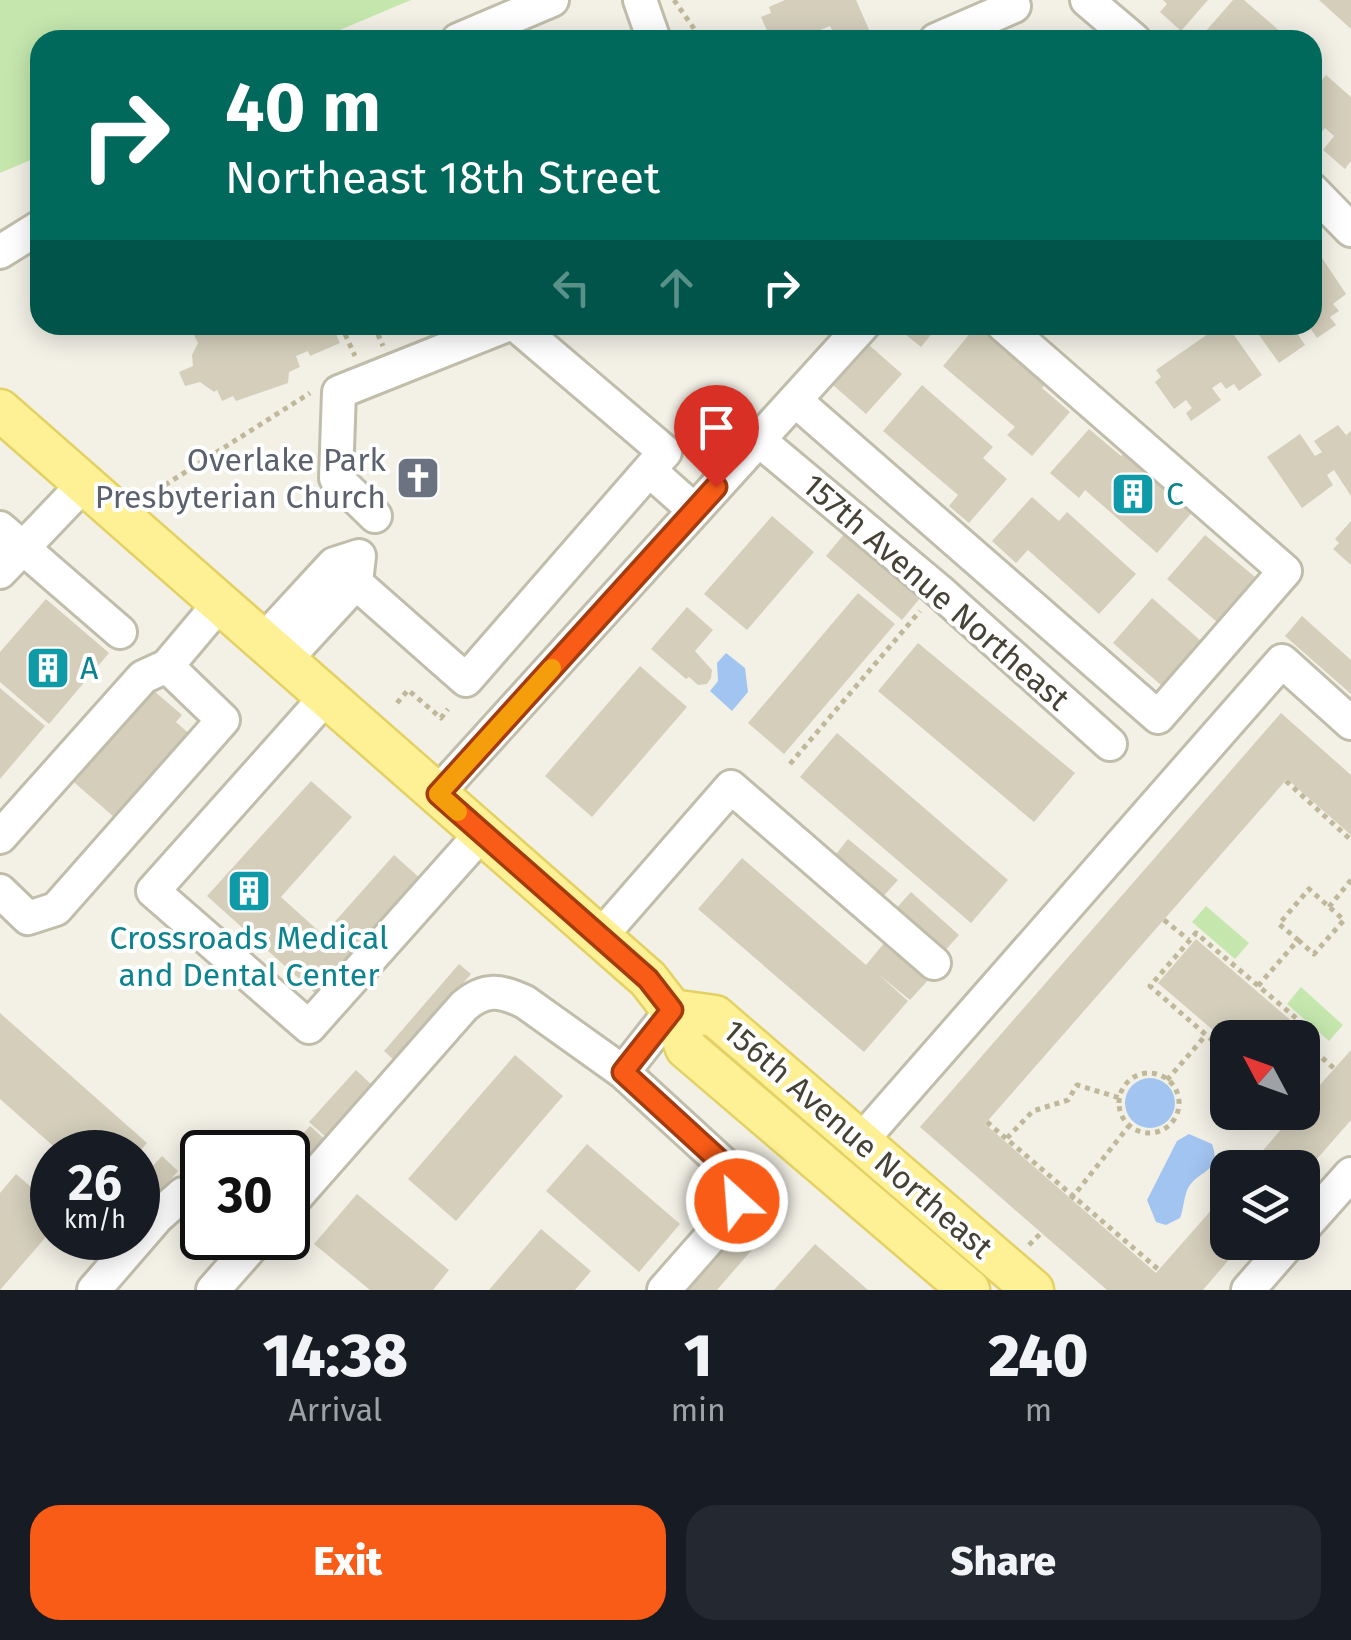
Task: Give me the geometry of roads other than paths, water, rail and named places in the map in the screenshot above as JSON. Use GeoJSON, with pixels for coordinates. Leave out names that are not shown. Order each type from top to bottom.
{"type":"FeatureCollection","features":[{"type":"Feature","properties":{"kind":"main road","name":"156th Avenue Northeast"},"geometry":{"type":"LineString","coordinates":[[0,410],[648,979],[672,1010],[686,1048],[969,1290]]}},
{"type":"Feature","properties":{"kind":"main road","name":"156th Avenue Northeast"},"geometry":{"type":"LineString","coordinates":[[672,1010],[715,1016],[1033,1290]]}},
{"type":"Feature","properties":{"kind":"street"},"geometry":{"type":"LineString","coordinates":[[482,30],[552,0]]}},
{"type":"Feature","properties":{"kind":"street"},"geometry":{"type":"LineString","coordinates":[[640,0],[650,30]]}},
{"type":"Feature","properties":{"kind":"street"},"geometry":{"type":"LineString","coordinates":[[1087,0],[1122,30]]}},
{"type":"Feature","properties":{"kind":"street"},"geometry":{"type":"LineString","coordinates":[[958,30],[1019,2]]}},
{"type":"Feature","properties":{"kind":"street"},"geometry":{"type":"LineString","coordinates":[[1322,200],[1351,230]]}},
{"type":"Feature","properties":{"kind":"street"},"geometry":{"type":"LineString","coordinates":[[0,252],[30,233]]}},
{"type":"Feature","properties":{"kind":"street"},"geometry":{"type":"LineString","coordinates":[[376,516],[336,478],[339,392],[481,335]]}},
{"type":"Feature","properties":{"kind":"street"},"geometry":{"type":"LineString","coordinates":[[274,651],[358,569],[466,680],[665,452],[528,335]]}},
{"type":"Feature","properties":{"kind":"street"},"geometry":{"type":"LineString","coordinates":[[438,794],[854,335]]}},
{"type":"Feature","properties":{"kind":"street"},"geometry":{"type":"LineString","coordinates":[[796,401],[1158,716],[1285,571],[1014,335]]}},
{"type":"Feature","properties":{"kind":"street","name":"157th Avenue Northeast"},"geometry":{"type":"LineString","coordinates":[[760,440],[938,590],[1110,744]]}},
{"type":"Feature","properties":{"kind":"street"},"geometry":{"type":"LineString","coordinates":[[648,470],[694,510]]}},
{"type":"Feature","properties":{"kind":"street"},"geometry":{"type":"LineString","coordinates":[[84,484],[57,515],[5,556],[120,632]]}},
{"type":"Feature","properties":{"kind":"street"},"geometry":{"type":"LineString","coordinates":[[0,837],[143,677],[167,666],[220,604]]}},
{"type":"Feature","properties":{"kind":"street"},"geometry":{"type":"LineString","coordinates":[[860,1142],[1282,661],[1351,722]]}},
{"type":"Feature","properties":{"kind":"street"},"geometry":{"type":"LineString","coordinates":[[0,891],[28,918],[56,909],[223,720],[167,666]]}},
{"type":"Feature","properties":{"kind":"street"},"geometry":{"type":"LineString","coordinates":[[326,697],[153,890],[310,1026],[482,833]]}},
{"type":"Feature","properties":{"kind":"street"},"geometry":{"type":"LineString","coordinates":[[600,937],[731,787],[934,963]]}},
{"type":"Feature","properties":{"kind":"street"},"geometry":{"type":"LineString","coordinates":[[310,1181],[464,1006],[489,991],[507,993],[623,1072],[732,1172],[737,1201],[730,1214],[664,1290]]}},
{"type":"Feature","properties":{"kind":"street"},"geometry":{"type":"LineString","coordinates":[[623,1072],[672,1010]]}},
{"type":"Feature","properties":{"kind":"street"},"geometry":{"type":"LineString","coordinates":[[1320,1208],[1351,1174]]}},
{"type":"Feature","properties":{"kind":"street"},"geometry":{"type":"LineString","coordinates":[[94,1290],[157,1217],[180,1197]]}},
{"type":"Feature","properties":{"kind":"street"},"geometry":{"type":"LineString","coordinates":[[213,1290],[237,1260]]}},
{"type":"Feature","properties":{"kind":"street"},"geometry":{"type":"LineString","coordinates":[[1248,1290],[1274,1260]]}},
{"type":"Feature","properties":{"kind":"water"},"geometry":{"type":"Polygon","coordinates":[[[726,653],[745,668],[748,692],[732,711],[710,691],[718,681],[717,663],[726,653]]]}},
{"type":"Feature","properties":{"kind":"water"},"geometry":{"type":"Polygon","coordinates":[[[1150,1078],[1168,1085],[1175,1103],[1168,1121],[1150,1128],[1132,1121],[1125,1103],[1132,1085],[1150,1078]]]}},
{"type":"Feature","properties":{"kind":"water"},"geometry":{"type":"Polygon","coordinates":[[[1189,1134],[1212,1144],[1213,1150],[1210,1150],[1210,1168],[1188,1188],[1180,1218],[1166,1225],[1156,1222],[1147,1200],[1177,1141],[1189,1134]]]}},
{"type":"Feature","properties":{"kind":"place","name":"Overlake Park Presbyterian Church"},"geometry":{"type":"Point","coordinates":[418,478]}},
{"type":"Feature","properties":{"kind":"place","name":"C"},"geometry":{"type":"Point","coordinates":[1133,494]}},
{"type":"Feature","properties":{"kind":"place","name":"A"},"geometry":{"type":"Point","coordinates":[48,668]}},
{"type":"Feature","properties":{"kind":"place","name":"Crossroads Medical and Dental Center"},"geometry":{"type":"Point","coordinates":[249,891]}}]}
